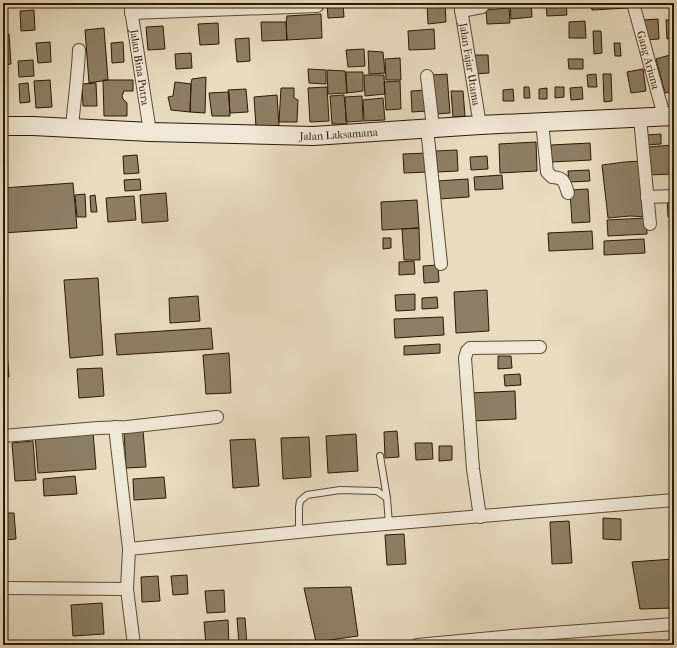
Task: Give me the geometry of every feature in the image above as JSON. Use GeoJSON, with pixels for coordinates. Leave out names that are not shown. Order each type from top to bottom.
{"type":"FeatureCollection","features":[{"type":"Feature","properties":{"kind":"main road","name":"Jalan Laksamana"},"geometry":{"type":"LineString","coordinates":[[3,126],[34,126],[150,132],[313,136],[480,125],[669,116]]}},
{"type":"Feature","properties":{"kind":"street"},"geometry":{"type":"LineString","coordinates":[[461,7],[482,7],[485,3]]}},
{"type":"Feature","properties":{"kind":"street","name":"Gang Arjuna"},"geometry":{"type":"LineString","coordinates":[[633,3],[669,116]]}},
{"type":"Feature","properties":{"kind":"street"},"geometry":{"type":"LineString","coordinates":[[131,8],[317,6]]}},
{"type":"Feature","properties":{"kind":"street","name":"Jalan Fajar Utama"},"geometry":{"type":"LineString","coordinates":[[461,7],[480,125]]}},
{"type":"Feature","properties":{"kind":"street","name":"Jalan Bina Putra"},"geometry":{"type":"LineString","coordinates":[[131,8],[150,132]]}},
{"type":"Feature","properties":{"kind":"street"},"geometry":{"type":"LineString","coordinates":[[72,128],[78,77],[79,50]]}},
{"type":"Feature","properties":{"kind":"street"},"geometry":{"type":"LineString","coordinates":[[428,76],[430,128],[441,264]]}},
{"type":"Feature","properties":{"kind":"street"},"geometry":{"type":"LineString","coordinates":[[640,118],[650,224]]}},
{"type":"Feature","properties":{"kind":"street"},"geometry":{"type":"LineString","coordinates":[[542,122],[547,172],[552,177],[559,177],[562,179],[568,193]]}},
{"type":"Feature","properties":{"kind":"street"},"geometry":{"type":"LineString","coordinates":[[647,197],[674,196]]}},
{"type":"Feature","properties":{"kind":"street"},"geometry":{"type":"LineString","coordinates":[[480,517],[473,468],[465,358],[467,351],[470,348],[540,347]]}},
{"type":"Feature","properties":{"kind":"street"},"geometry":{"type":"LineString","coordinates":[[3,436],[127,427],[217,417]]}},
{"type":"Feature","properties":{"kind":"street"},"geometry":{"type":"LineString","coordinates":[[115,427],[129,549],[127,589],[134,645]]}},
{"type":"Feature","properties":{"kind":"street"},"geometry":{"type":"LineString","coordinates":[[129,549],[299,532],[674,500]]}},
{"type":"Feature","properties":{"kind":"street"},"geometry":{"type":"LineString","coordinates":[[3,588],[127,589]]}},
{"type":"Feature","properties":{"kind":"street"},"geometry":{"type":"LineString","coordinates":[[418,645],[512,636],[674,624]]}},
{"type":"Feature","properties":{"kind":"lane"},"geometry":{"type":"LineString","coordinates":[[380,456],[387,498],[389,524]]}},
{"type":"Feature","properties":{"kind":"lane"},"geometry":{"type":"LineString","coordinates":[[299,532],[300,500],[308,495],[340,490],[377,491],[387,498]]}},
{"type":"Feature","properties":{"kind":"building"},"geometry":{"type":"Polygon","coordinates":[[[3,3],[29,3],[29,6],[3,7],[3,3]]]}},
{"type":"Feature","properties":{"kind":"building"},"geometry":{"type":"Polygon","coordinates":[[[153,3],[169,3],[170,7],[154,8],[153,3]]]}},
{"type":"Feature","properties":{"kind":"building"},"geometry":{"type":"Polygon","coordinates":[[[327,3],[343,3],[344,17],[328,18],[327,3]]]}},
{"type":"Feature","properties":{"kind":"building"},"geometry":{"type":"Polygon","coordinates":[[[445,3],[446,22],[428,24],[427,4],[445,3]]]}},
{"type":"Feature","properties":{"kind":"building"},"geometry":{"type":"Polygon","coordinates":[[[510,3],[531,3],[532,17],[511,19],[510,3]]]}},
{"type":"Feature","properties":{"kind":"building"},"geometry":{"type":"Polygon","coordinates":[[[546,3],[566,3],[567,15],[547,16],[546,3]]]}},
{"type":"Feature","properties":{"kind":"building"},"geometry":{"type":"Polygon","coordinates":[[[591,3],[628,3],[628,8],[592,10],[591,3]]]}},
{"type":"Feature","properties":{"kind":"building"},"geometry":{"type":"Polygon","coordinates":[[[509,8],[510,23],[487,24],[486,10],[509,8]]]}},
{"type":"Feature","properties":{"kind":"building"},"geometry":{"type":"Polygon","coordinates":[[[34,10],[35,30],[21,31],[20,11],[34,10]]]}},
{"type":"Feature","properties":{"kind":"building"},"geometry":{"type":"Polygon","coordinates":[[[321,14],[322,38],[287,40],[287,16],[321,14]]]}},
{"type":"Feature","properties":{"kind":"building"},"geometry":{"type":"Polygon","coordinates":[[[658,19],[659,39],[644,40],[643,20],[658,19]]]}},
{"type":"Feature","properties":{"kind":"building"},"geometry":{"type":"Polygon","coordinates":[[[666,20],[674,20],[674,38],[667,39],[666,20]]]}},
{"type":"Feature","properties":{"kind":"building"},"geometry":{"type":"Polygon","coordinates":[[[585,21],[586,38],[569,38],[569,22],[585,21]]]}},
{"type":"Feature","properties":{"kind":"building"},"geometry":{"type":"Polygon","coordinates":[[[261,22],[286,22],[287,40],[262,41],[261,22]]]}},
{"type":"Feature","properties":{"kind":"building"},"geometry":{"type":"Polygon","coordinates":[[[218,23],[219,44],[200,45],[198,24],[218,23]]]}},
{"type":"Feature","properties":{"kind":"building"},"geometry":{"type":"Polygon","coordinates":[[[163,26],[165,49],[148,50],[146,27],[163,26]]]}},
{"type":"Feature","properties":{"kind":"building"},"geometry":{"type":"Polygon","coordinates":[[[104,28],[108,80],[89,83],[85,30],[104,28]]]}},
{"type":"Feature","properties":{"kind":"building"},"geometry":{"type":"Polygon","coordinates":[[[434,29],[435,49],[409,50],[408,31],[434,29]]]}},
{"type":"Feature","properties":{"kind":"building"},"geometry":{"type":"Polygon","coordinates":[[[593,31],[601,31],[602,53],[594,54],[593,31]]]}},
{"type":"Feature","properties":{"kind":"building"},"geometry":{"type":"Polygon","coordinates":[[[9,34],[11,64],[3,65],[3,35],[9,34]]]}},
{"type":"Feature","properties":{"kind":"building"},"geometry":{"type":"Polygon","coordinates":[[[249,38],[250,61],[237,62],[235,39],[249,38]]]}},
{"type":"Feature","properties":{"kind":"building"},"geometry":{"type":"Polygon","coordinates":[[[50,42],[51,62],[38,63],[36,43],[50,42]]]}},
{"type":"Feature","properties":{"kind":"building"},"geometry":{"type":"Polygon","coordinates":[[[123,42],[124,62],[112,63],[111,43],[123,42]]]}},
{"type":"Feature","properties":{"kind":"building"},"geometry":{"type":"Polygon","coordinates":[[[614,43],[620,43],[621,56],[615,56],[614,43]]]}},
{"type":"Feature","properties":{"kind":"building"},"geometry":{"type":"Polygon","coordinates":[[[364,49],[365,66],[348,67],[346,50],[364,49]]]}},
{"type":"Feature","properties":{"kind":"building"},"geometry":{"type":"Polygon","coordinates":[[[368,51],[383,52],[385,73],[369,74],[368,51]]]}},
{"type":"Feature","properties":{"kind":"building"},"geometry":{"type":"Polygon","coordinates":[[[191,53],[192,68],[176,69],[175,54],[191,53]]]}},
{"type":"Feature","properties":{"kind":"building"},"geometry":{"type":"Polygon","coordinates":[[[474,55],[488,55],[489,73],[474,74],[474,55]]]}},
{"type":"Feature","properties":{"kind":"building"},"geometry":{"type":"Polygon","coordinates":[[[670,55],[674,70],[674,91],[665,93],[656,59],[670,55]]]}},
{"type":"Feature","properties":{"kind":"building"},"geometry":{"type":"Polygon","coordinates":[[[400,58],[401,80],[386,80],[385,59],[400,58]]]}},
{"type":"Feature","properties":{"kind":"building"},"geometry":{"type":"Polygon","coordinates":[[[568,59],[583,59],[583,69],[569,69],[568,59]]]}},
{"type":"Feature","properties":{"kind":"building"},"geometry":{"type":"Polygon","coordinates":[[[33,60],[34,76],[19,77],[18,61],[33,60]]]}},
{"type":"Feature","properties":{"kind":"building"},"geometry":{"type":"Polygon","coordinates":[[[308,69],[326,70],[326,84],[309,83],[308,69]]]}},
{"type":"Feature","properties":{"kind":"building"},"geometry":{"type":"Polygon","coordinates":[[[643,69],[646,91],[631,93],[627,72],[643,69]]]}},
{"type":"Feature","properties":{"kind":"building"},"geometry":{"type":"Polygon","coordinates":[[[327,70],[345,71],[347,93],[328,94],[327,70]]]}},
{"type":"Feature","properties":{"kind":"building"},"geometry":{"type":"Polygon","coordinates":[[[346,72],[363,72],[363,91],[347,93],[346,72]]]}},
{"type":"Feature","properties":{"kind":"building"},"geometry":{"type":"Polygon","coordinates":[[[447,74],[450,113],[436,114],[433,75],[447,74]]]}},
{"type":"Feature","properties":{"kind":"building"},"geometry":{"type":"Polygon","coordinates":[[[596,74],[597,87],[588,87],[587,75],[596,74]]]}},
{"type":"Feature","properties":{"kind":"building"},"geometry":{"type":"Polygon","coordinates":[[[603,74],[611,74],[612,101],[604,102],[603,74]]]}},
{"type":"Feature","properties":{"kind":"building"},"geometry":{"type":"Polygon","coordinates":[[[364,75],[384,75],[385,94],[365,96],[364,75]]]}},
{"type":"Feature","properties":{"kind":"building"},"geometry":{"type":"Polygon","coordinates":[[[206,77],[205,113],[190,112],[192,79],[206,77]]]}},
{"type":"Feature","properties":{"kind":"building"},"geometry":{"type":"Polygon","coordinates":[[[50,80],[52,107],[36,108],[34,81],[50,80]]]}},
{"type":"Feature","properties":{"kind":"building"},"geometry":{"type":"Polygon","coordinates":[[[103,80],[133,80],[133,91],[124,91],[122,96],[127,103],[127,116],[104,116],[103,80]]]}},
{"type":"Feature","properties":{"kind":"building"},"geometry":{"type":"Polygon","coordinates":[[[400,81],[401,109],[386,110],[384,82],[400,81]]]}},
{"type":"Feature","properties":{"kind":"building"},"geometry":{"type":"Polygon","coordinates":[[[175,82],[191,84],[190,112],[171,110],[168,97],[173,96],[175,82]]]}},
{"type":"Feature","properties":{"kind":"building"},"geometry":{"type":"Polygon","coordinates":[[[28,83],[30,102],[20,103],[19,84],[28,83]]]}},
{"type":"Feature","properties":{"kind":"building"},"geometry":{"type":"Polygon","coordinates":[[[96,83],[97,106],[83,106],[82,84],[96,83]]]}},
{"type":"Feature","properties":{"kind":"building"},"geometry":{"type":"Polygon","coordinates":[[[327,87],[329,121],[310,122],[308,88],[327,87]]]}},
{"type":"Feature","properties":{"kind":"building"},"geometry":{"type":"Polygon","coordinates":[[[524,87],[529,87],[530,98],[524,98],[524,87]]]}},
{"type":"Feature","properties":{"kind":"building"},"geometry":{"type":"Polygon","coordinates":[[[555,87],[564,87],[564,97],[555,98],[555,87]]]}},
{"type":"Feature","properties":{"kind":"building"},"geometry":{"type":"Polygon","coordinates":[[[582,87],[583,99],[571,100],[570,88],[582,87]]]}},
{"type":"Feature","properties":{"kind":"building"},"geometry":{"type":"Polygon","coordinates":[[[281,88],[294,88],[294,98],[298,100],[297,122],[279,122],[281,88]]]}},
{"type":"Feature","properties":{"kind":"building"},"geometry":{"type":"Polygon","coordinates":[[[547,88],[547,99],[539,99],[539,89],[547,88]]]}},
{"type":"Feature","properties":{"kind":"building"},"geometry":{"type":"Polygon","coordinates":[[[246,89],[248,112],[230,113],[228,90],[246,89]]]}},
{"type":"Feature","properties":{"kind":"building"},"geometry":{"type":"Polygon","coordinates":[[[513,89],[514,101],[503,101],[503,90],[513,89]]]}},
{"type":"Feature","properties":{"kind":"building"},"geometry":{"type":"Polygon","coordinates":[[[425,90],[426,111],[412,112],[411,91],[425,90]]]}},
{"type":"Feature","properties":{"kind":"building"},"geometry":{"type":"Polygon","coordinates":[[[451,91],[463,91],[465,116],[453,117],[451,91]]]}},
{"type":"Feature","properties":{"kind":"building"},"geometry":{"type":"Polygon","coordinates":[[[229,92],[230,116],[212,116],[209,93],[229,92]]]}},
{"type":"Feature","properties":{"kind":"building"},"geometry":{"type":"Polygon","coordinates":[[[277,95],[279,126],[256,127],[254,97],[277,95]]]}},
{"type":"Feature","properties":{"kind":"building"},"geometry":{"type":"Polygon","coordinates":[[[344,95],[347,124],[332,124],[330,96],[344,95]]]}},
{"type":"Feature","properties":{"kind":"building"},"geometry":{"type":"Polygon","coordinates":[[[362,96],[363,121],[346,122],[345,97],[362,96]]]}},
{"type":"Feature","properties":{"kind":"building"},"geometry":{"type":"Polygon","coordinates":[[[383,98],[385,120],[364,121],[363,100],[383,98]]]}},
{"type":"Feature","properties":{"kind":"building"},"geometry":{"type":"Polygon","coordinates":[[[661,134],[661,144],[646,145],[646,135],[661,134]]]}},
{"type":"Feature","properties":{"kind":"building"},"geometry":{"type":"Polygon","coordinates":[[[536,142],[537,171],[500,173],[499,144],[536,142]]]}},
{"type":"Feature","properties":{"kind":"building"},"geometry":{"type":"Polygon","coordinates":[[[590,143],[591,160],[552,162],[551,145],[590,143]]]}},
{"type":"Feature","properties":{"kind":"building"},"geometry":{"type":"Polygon","coordinates":[[[674,145],[674,174],[648,175],[647,147],[674,145]]]}},
{"type":"Feature","properties":{"kind":"building"},"geometry":{"type":"Polygon","coordinates":[[[457,150],[458,171],[437,172],[436,151],[457,150]]]}},
{"type":"Feature","properties":{"kind":"building"},"geometry":{"type":"Polygon","coordinates":[[[427,153],[428,172],[404,173],[403,154],[427,153]]]}},
{"type":"Feature","properties":{"kind":"building"},"geometry":{"type":"Polygon","coordinates":[[[137,155],[139,173],[124,174],[123,156],[137,155]]]}},
{"type":"Feature","properties":{"kind":"building"},"geometry":{"type":"Polygon","coordinates":[[[487,156],[488,169],[471,170],[470,157],[487,156]]]}},
{"type":"Feature","properties":{"kind":"building"},"geometry":{"type":"Polygon","coordinates":[[[642,161],[647,217],[630,216],[608,218],[602,165],[642,161]]]}},
{"type":"Feature","properties":{"kind":"building"},"geometry":{"type":"Polygon","coordinates":[[[589,170],[590,181],[569,182],[568,171],[589,170]]]}},
{"type":"Feature","properties":{"kind":"building"},"geometry":{"type":"Polygon","coordinates":[[[502,175],[503,189],[475,190],[474,177],[502,175]]]}},
{"type":"Feature","properties":{"kind":"building"},"geometry":{"type":"Polygon","coordinates":[[[140,179],[141,190],[125,191],[124,180],[140,179]]]}},
{"type":"Feature","properties":{"kind":"building"},"geometry":{"type":"Polygon","coordinates":[[[468,179],[469,197],[438,199],[437,181],[468,179]]]}},
{"type":"Feature","properties":{"kind":"building"},"geometry":{"type":"Polygon","coordinates":[[[73,183],[77,228],[3,233],[3,188],[73,183]]]}},
{"type":"Feature","properties":{"kind":"building"},"geometry":{"type":"Polygon","coordinates":[[[588,189],[590,222],[572,223],[570,190],[588,189]]]}},
{"type":"Feature","properties":{"kind":"building"},"geometry":{"type":"Polygon","coordinates":[[[166,193],[168,221],[142,223],[140,195],[166,193]]]}},
{"type":"Feature","properties":{"kind":"building"},"geometry":{"type":"Polygon","coordinates":[[[85,194],[86,217],[77,217],[75,195],[85,194]]]}},
{"type":"Feature","properties":{"kind":"building"},"geometry":{"type":"Polygon","coordinates":[[[95,195],[97,212],[91,212],[90,196],[95,195]]]}},
{"type":"Feature","properties":{"kind":"building"},"geometry":{"type":"Polygon","coordinates":[[[134,196],[136,220],[108,222],[106,198],[134,196]]]}},
{"type":"Feature","properties":{"kind":"building"},"geometry":{"type":"Polygon","coordinates":[[[667,198],[674,198],[674,217],[668,217],[667,198]]]}},
{"type":"Feature","properties":{"kind":"building"},"geometry":{"type":"Polygon","coordinates":[[[417,200],[419,228],[382,230],[381,202],[417,200]]]}},
{"type":"Feature","properties":{"kind":"building"},"geometry":{"type":"Polygon","coordinates":[[[646,218],[647,234],[608,236],[607,220],[646,218]]]}},
{"type":"Feature","properties":{"kind":"building"},"geometry":{"type":"Polygon","coordinates":[[[669,221],[674,221],[674,247],[671,247],[669,221]]]}},
{"type":"Feature","properties":{"kind":"building"},"geometry":{"type":"Polygon","coordinates":[[[419,228],[420,260],[404,260],[402,229],[419,228]]]}},
{"type":"Feature","properties":{"kind":"building"},"geometry":{"type":"Polygon","coordinates":[[[592,231],[593,249],[549,251],[548,233],[592,231]]]}},
{"type":"Feature","properties":{"kind":"building"},"geometry":{"type":"Polygon","coordinates":[[[383,238],[391,238],[391,248],[383,249],[383,238]]]}},
{"type":"Feature","properties":{"kind":"building"},"geometry":{"type":"Polygon","coordinates":[[[644,239],[645,253],[604,255],[604,241],[644,239]]]}},
{"type":"Feature","properties":{"kind":"building"},"geometry":{"type":"Polygon","coordinates":[[[414,261],[415,274],[399,275],[399,262],[414,261]]]}},
{"type":"Feature","properties":{"kind":"building"},"geometry":{"type":"Polygon","coordinates":[[[438,265],[439,282],[424,283],[423,266],[438,265]]]}},
{"type":"Feature","properties":{"kind":"building"},"geometry":{"type":"Polygon","coordinates":[[[98,278],[103,355],[70,358],[64,280],[98,278]]]}},
{"type":"Feature","properties":{"kind":"building"},"geometry":{"type":"Polygon","coordinates":[[[487,290],[489,331],[456,333],[454,292],[487,290]]]}},
{"type":"Feature","properties":{"kind":"building"},"geometry":{"type":"Polygon","coordinates":[[[415,294],[415,310],[396,311],[395,295],[415,294]]]}},
{"type":"Feature","properties":{"kind":"building"},"geometry":{"type":"Polygon","coordinates":[[[198,296],[200,321],[170,323],[169,298],[198,296]]]}},
{"type":"Feature","properties":{"kind":"building"},"geometry":{"type":"Polygon","coordinates":[[[3,297],[9,377],[3,378],[3,297]]]}},
{"type":"Feature","properties":{"kind":"building"},"geometry":{"type":"Polygon","coordinates":[[[437,297],[438,308],[422,309],[422,298],[437,297]]]}},
{"type":"Feature","properties":{"kind":"building"},"geometry":{"type":"Polygon","coordinates":[[[443,317],[444,335],[395,338],[394,319],[443,317]]]}},
{"type":"Feature","properties":{"kind":"building"},"geometry":{"type":"Polygon","coordinates":[[[211,328],[213,349],[117,355],[115,334],[211,328]]]}},
{"type":"Feature","properties":{"kind":"building"},"geometry":{"type":"Polygon","coordinates":[[[440,344],[440,353],[404,355],[404,346],[440,344]]]}},
{"type":"Feature","properties":{"kind":"building"},"geometry":{"type":"Polygon","coordinates":[[[229,353],[231,393],[206,394],[203,355],[229,353]]]}},
{"type":"Feature","properties":{"kind":"building"},"geometry":{"type":"Polygon","coordinates":[[[498,356],[511,356],[512,368],[498,369],[498,356]]]}},
{"type":"Feature","properties":{"kind":"building"},"geometry":{"type":"Polygon","coordinates":[[[102,368],[104,396],[79,398],[77,369],[102,368]]]}},
{"type":"Feature","properties":{"kind":"building"},"geometry":{"type":"Polygon","coordinates":[[[520,374],[521,385],[505,386],[504,375],[520,374]]]}},
{"type":"Feature","properties":{"kind":"building"},"geometry":{"type":"Polygon","coordinates":[[[515,391],[516,419],[471,421],[469,393],[515,391]]]}},
{"type":"Feature","properties":{"kind":"building"},"geometry":{"type":"Polygon","coordinates":[[[143,430],[146,467],[126,468],[124,431],[143,430]]]}},
{"type":"Feature","properties":{"kind":"building"},"geometry":{"type":"Polygon","coordinates":[[[397,431],[399,457],[385,458],[384,432],[397,431]]]}},
{"type":"Feature","properties":{"kind":"building"},"geometry":{"type":"Polygon","coordinates":[[[93,432],[96,469],[38,473],[35,435],[93,432]]]}},
{"type":"Feature","properties":{"kind":"building"},"geometry":{"type":"Polygon","coordinates":[[[356,434],[358,471],[328,473],[326,436],[356,434]]]}},
{"type":"Feature","properties":{"kind":"building"},"geometry":{"type":"Polygon","coordinates":[[[309,437],[311,477],[283,479],[281,438],[309,437]]]}},
{"type":"Feature","properties":{"kind":"building"},"geometry":{"type":"Polygon","coordinates":[[[255,439],[259,486],[233,488],[230,440],[255,439]]]}},
{"type":"Feature","properties":{"kind":"building"},"geometry":{"type":"Polygon","coordinates":[[[33,441],[36,480],[15,481],[12,443],[33,441]]]}},
{"type":"Feature","properties":{"kind":"building"},"geometry":{"type":"Polygon","coordinates":[[[415,443],[432,443],[433,459],[416,460],[415,443]]]}},
{"type":"Feature","properties":{"kind":"building"},"geometry":{"type":"Polygon","coordinates":[[[439,446],[452,446],[452,460],[439,461],[439,446]]]}},
{"type":"Feature","properties":{"kind":"building"},"geometry":{"type":"Polygon","coordinates":[[[75,476],[77,494],[44,496],[43,479],[75,476]]]}},
{"type":"Feature","properties":{"kind":"building"},"geometry":{"type":"Polygon","coordinates":[[[164,477],[166,498],[134,500],[133,479],[164,477]]]}},
{"type":"Feature","properties":{"kind":"building"},"geometry":{"type":"Polygon","coordinates":[[[3,513],[14,513],[16,539],[3,540],[3,513]]]}},
{"type":"Feature","properties":{"kind":"building"},"geometry":{"type":"Polygon","coordinates":[[[603,518],[621,519],[621,540],[603,539],[603,518]]]}},
{"type":"Feature","properties":{"kind":"building"},"geometry":{"type":"Polygon","coordinates":[[[569,521],[572,563],[552,564],[550,522],[569,521]]]}},
{"type":"Feature","properties":{"kind":"building"},"geometry":{"type":"Polygon","coordinates":[[[404,534],[406,564],[387,565],[385,535],[404,534]]]}},
{"type":"Feature","properties":{"kind":"building"},"geometry":{"type":"Polygon","coordinates":[[[673,559],[674,608],[640,609],[632,562],[673,559]]]}},
{"type":"Feature","properties":{"kind":"building"},"geometry":{"type":"Polygon","coordinates":[[[187,575],[188,594],[173,595],[171,576],[187,575]]]}},
{"type":"Feature","properties":{"kind":"building"},"geometry":{"type":"Polygon","coordinates":[[[158,576],[160,601],[142,602],[141,577],[158,576]]]}},
{"type":"Feature","properties":{"kind":"building"},"geometry":{"type":"Polygon","coordinates":[[[351,587],[358,636],[316,642],[304,588],[351,587]]]}},
{"type":"Feature","properties":{"kind":"building"},"geometry":{"type":"Polygon","coordinates":[[[224,590],[225,612],[207,613],[205,591],[224,590]]]}},
{"type":"Feature","properties":{"kind":"building"},"geometry":{"type":"Polygon","coordinates":[[[102,603],[104,634],[73,636],[71,605],[102,603]]]}},
{"type":"Feature","properties":{"kind":"building"},"geometry":{"type":"Polygon","coordinates":[[[237,618],[245,618],[247,645],[239,645],[237,618]]]}},
{"type":"Feature","properties":{"kind":"building"},"geometry":{"type":"Polygon","coordinates":[[[228,620],[229,645],[206,645],[204,622],[228,620]]]}}]}
